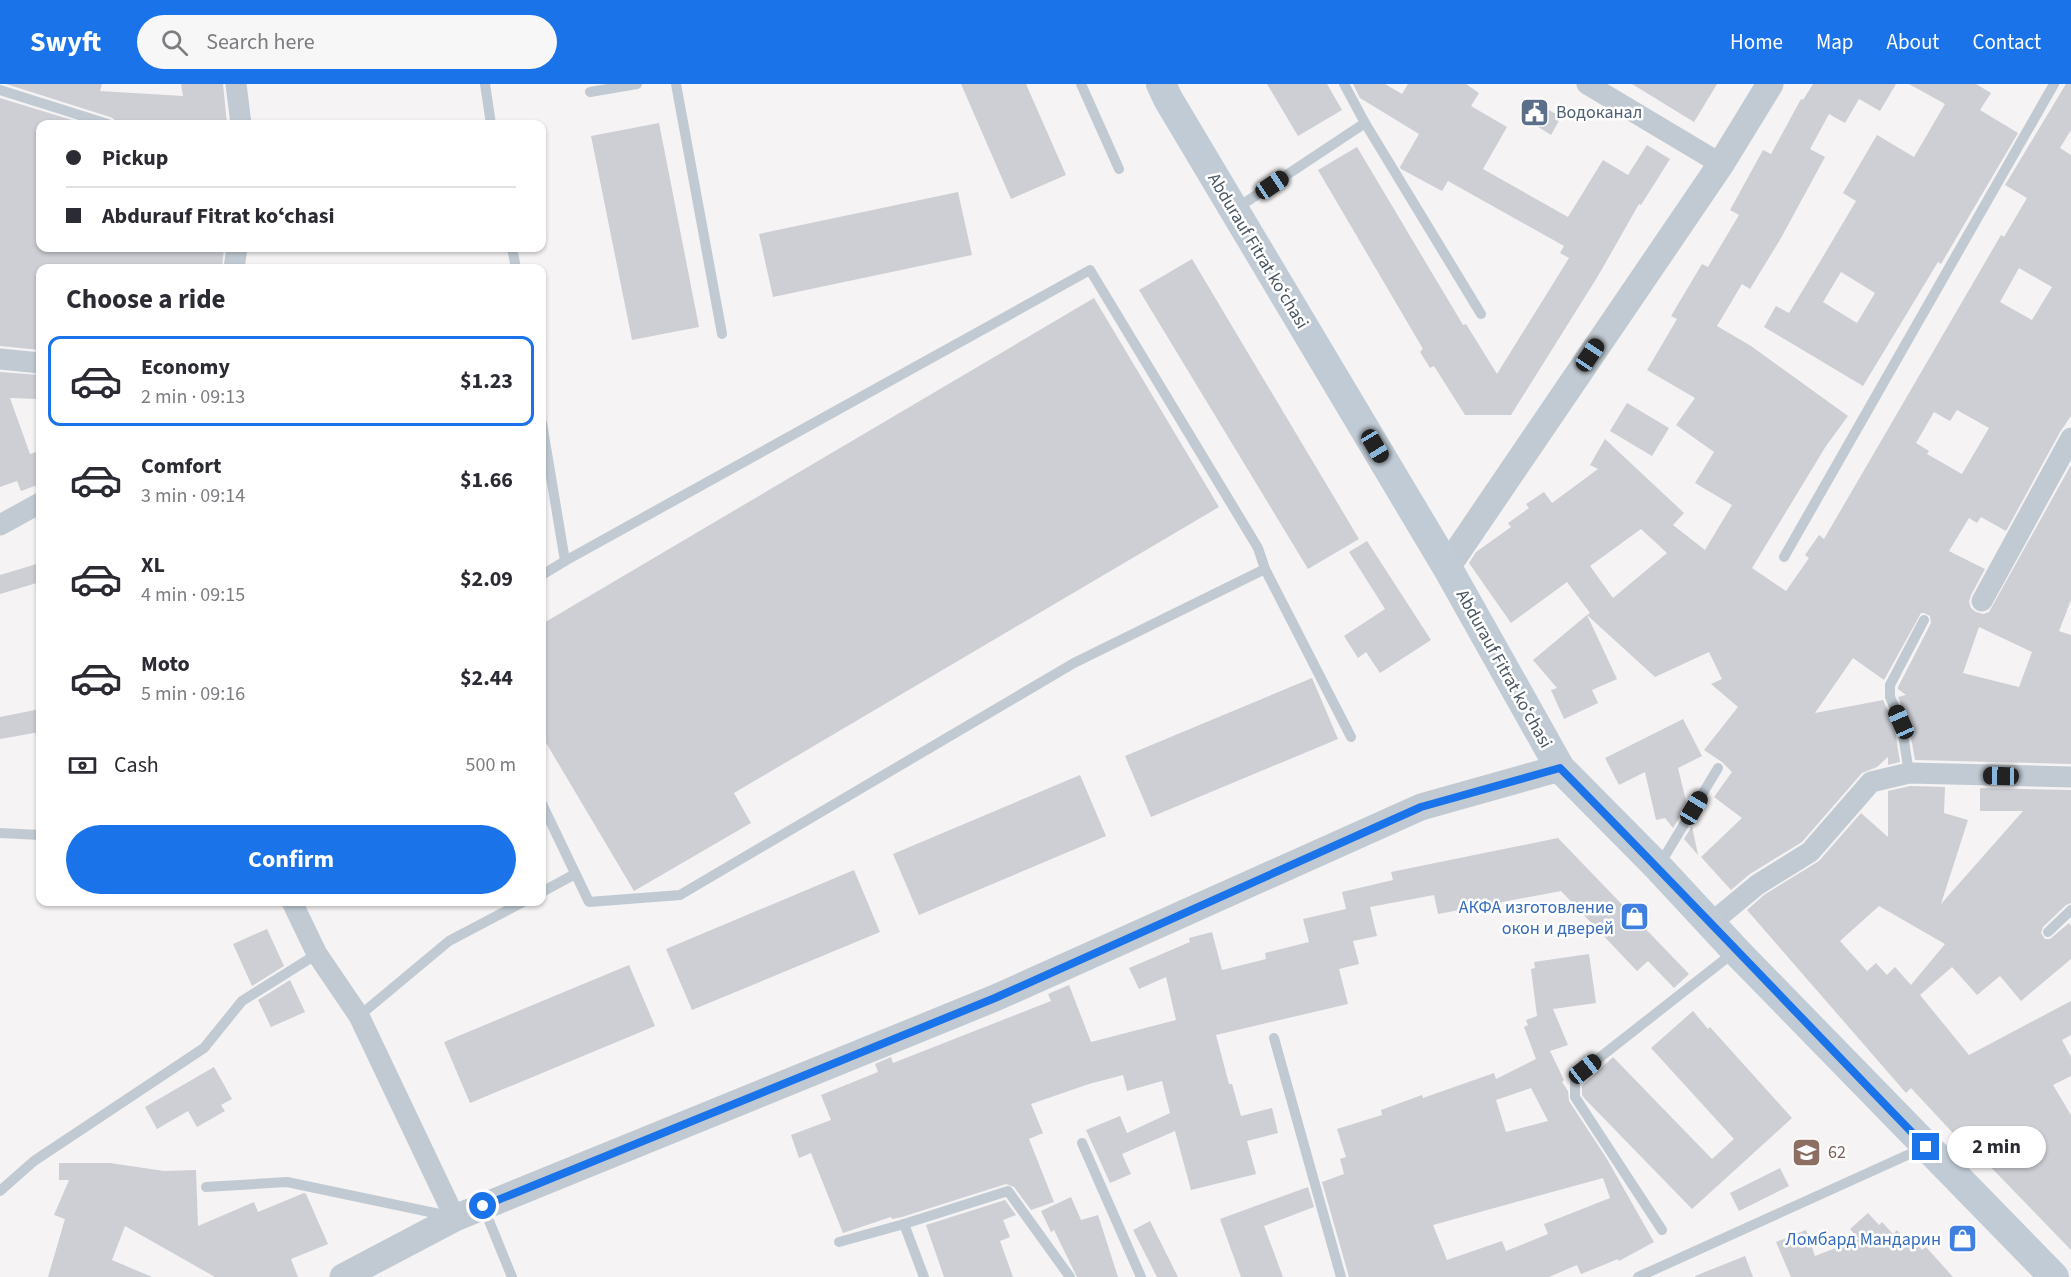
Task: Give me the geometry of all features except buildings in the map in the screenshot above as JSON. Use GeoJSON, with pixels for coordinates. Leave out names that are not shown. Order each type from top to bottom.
{"type":"FeatureCollection","features":[{"type":"Feature","properties":{"kind":"main road","name":"Abdurauf Fitrat koʻchasi"},"geometry":{"type":"LineString","coordinates":[[1161,84],[1447,567],[1560,768],[2054,1277]]}},
{"type":"Feature","properties":{"kind":"street"},"geometry":{"type":"LineString","coordinates":[[236,84],[240,120]]}},
{"type":"Feature","properties":{"kind":"street"},"geometry":{"type":"LineString","coordinates":[[1587,84],[1721,164]]}},
{"type":"Feature","properties":{"kind":"street"},"geometry":{"type":"LineString","coordinates":[[1447,567],[1524,450],[1721,164],[1770,84]]}},
{"type":"Feature","properties":{"kind":"street"},"geometry":{"type":"LineString","coordinates":[[0,359],[36,363]]}},
{"type":"Feature","properties":{"kind":"street"},"geometry":{"type":"LineString","coordinates":[[1982,601],[2071,438]]}},
{"type":"Feature","properties":{"kind":"street"},"geometry":{"type":"LineString","coordinates":[[0,525],[36,505]]}},
{"type":"Feature","properties":{"kind":"street"},"geometry":{"type":"LineString","coordinates":[[343,1277],[455,1218],[995,998],[1421,807],[1560,768]]}},
{"type":"Feature","properties":{"kind":"street"},"geometry":{"type":"LineString","coordinates":[[1710,924],[1756,885],[1810,852],[1870,782],[1909,773],[2071,777]]}},
{"type":"Feature","properties":{"kind":"street"},"geometry":{"type":"LineString","coordinates":[[294,906],[317,954],[359,1016],[455,1218]]}},
{"type":"Feature","properties":{"kind":"lane"},"geometry":{"type":"LineString","coordinates":[[485,84],[490,120]]}},
{"type":"Feature","properties":{"kind":"lane"},"geometry":{"type":"LineString","coordinates":[[590,92],[637,84]]}},
{"type":"Feature","properties":{"kind":"lane"},"geometry":{"type":"LineString","coordinates":[[676,84],[722,334]]}},
{"type":"Feature","properties":{"kind":"lane"},"geometry":{"type":"LineString","coordinates":[[1081,84],[1119,170]]}},
{"type":"Feature","properties":{"kind":"lane"},"geometry":{"type":"LineString","coordinates":[[1344,84],[1365,123],[1481,314]]}},
{"type":"Feature","properties":{"kind":"lane"},"geometry":{"type":"LineString","coordinates":[[1784,557],[2054,84]]}},
{"type":"Feature","properties":{"kind":"lane"},"geometry":{"type":"LineString","coordinates":[[8,89],[97,120]]}},
{"type":"Feature","properties":{"kind":"lane"},"geometry":{"type":"LineString","coordinates":[[1234,210],[1365,123]]}},
{"type":"Feature","properties":{"kind":"lane"},"geometry":{"type":"LineString","coordinates":[[546,572],[1090,270],[1258,548],[1265,569],[1351,737]]}},
{"type":"Feature","properties":{"kind":"lane"},"geometry":{"type":"LineString","coordinates":[[546,448],[564,561]]}},
{"type":"Feature","properties":{"kind":"lane"},"geometry":{"type":"LineString","coordinates":[[546,812],[589,902],[680,895],[1074,663],[1265,569]]}},
{"type":"Feature","properties":{"kind":"lane"},"geometry":{"type":"LineString","coordinates":[[1909,773],[1901,722],[1890,697],[1890,685],[1924,620]]}},
{"type":"Feature","properties":{"kind":"lane"},"geometry":{"type":"LineString","coordinates":[[1658,867],[1718,768]]}},
{"type":"Feature","properties":{"kind":"lane"},"geometry":{"type":"LineString","coordinates":[[0,832],[36,835]]}},
{"type":"Feature","properties":{"kind":"lane"},"geometry":{"type":"LineString","coordinates":[[546,890],[575,874]]}},
{"type":"Feature","properties":{"kind":"lane"},"geometry":{"type":"LineString","coordinates":[[359,1016],[449,941],[515,906]]}},
{"type":"Feature","properties":{"kind":"lane"},"geometry":{"type":"LineString","coordinates":[[2048,932],[2071,910]]}},
{"type":"Feature","properties":{"kind":"lane"},"geometry":{"type":"LineString","coordinates":[[1662,1230],[1575,1097],[1575,1081],[1585,1069],[1736,951]]}},
{"type":"Feature","properties":{"kind":"lane"},"geometry":{"type":"LineString","coordinates":[[0,1191],[34,1161],[204,1048],[242,1001],[317,954]]}},
{"type":"Feature","properties":{"kind":"lane"},"geometry":{"type":"LineString","coordinates":[[1274,1038],[1341,1277]]}},
{"type":"Feature","properties":{"kind":"lane"},"geometry":{"type":"LineString","coordinates":[[1082,1143],[1141,1277]]}},
{"type":"Feature","properties":{"kind":"lane"},"geometry":{"type":"LineString","coordinates":[[1638,1277],[1926,1147]]}},
{"type":"Feature","properties":{"kind":"lane"},"geometry":{"type":"LineString","coordinates":[[206,1187],[287,1182],[455,1218]]}},
{"type":"Feature","properties":{"kind":"lane"},"geometry":{"type":"LineString","coordinates":[[839,1242],[1008,1191],[1070,1277]]}},
{"type":"Feature","properties":{"kind":"lane"},"geometry":{"type":"LineString","coordinates":[[483,1206],[510,1276]]}},
{"type":"Feature","properties":{"kind":"lane"},"geometry":{"type":"LineString","coordinates":[[904,1224],[924,1277]]}},
{"type":"Feature","properties":{"kind":"place","name":"Водоканал"},"geometry":{"type":"Point","coordinates":[1535,112]}},
{"type":"Feature","properties":{"kind":"place","name":"АКФА изготовление окон и дверей"},"geometry":{"type":"Point","coordinates":[1635,917]}},
{"type":"Feature","properties":{"kind":"place","name":"62"},"geometry":{"type":"Point","coordinates":[1807,1152]}},
{"type":"Feature","properties":{"kind":"place","name":"Ломбард Мандарин"},"geometry":{"type":"Point","coordinates":[1962,1239]}},
{"type":"Feature","properties":{"kind":"route"},"geometry":{"type":"LineString","coordinates":[[483,1206],[995,998],[1421,807],[1560,768],[1926,1147]]}}]}
